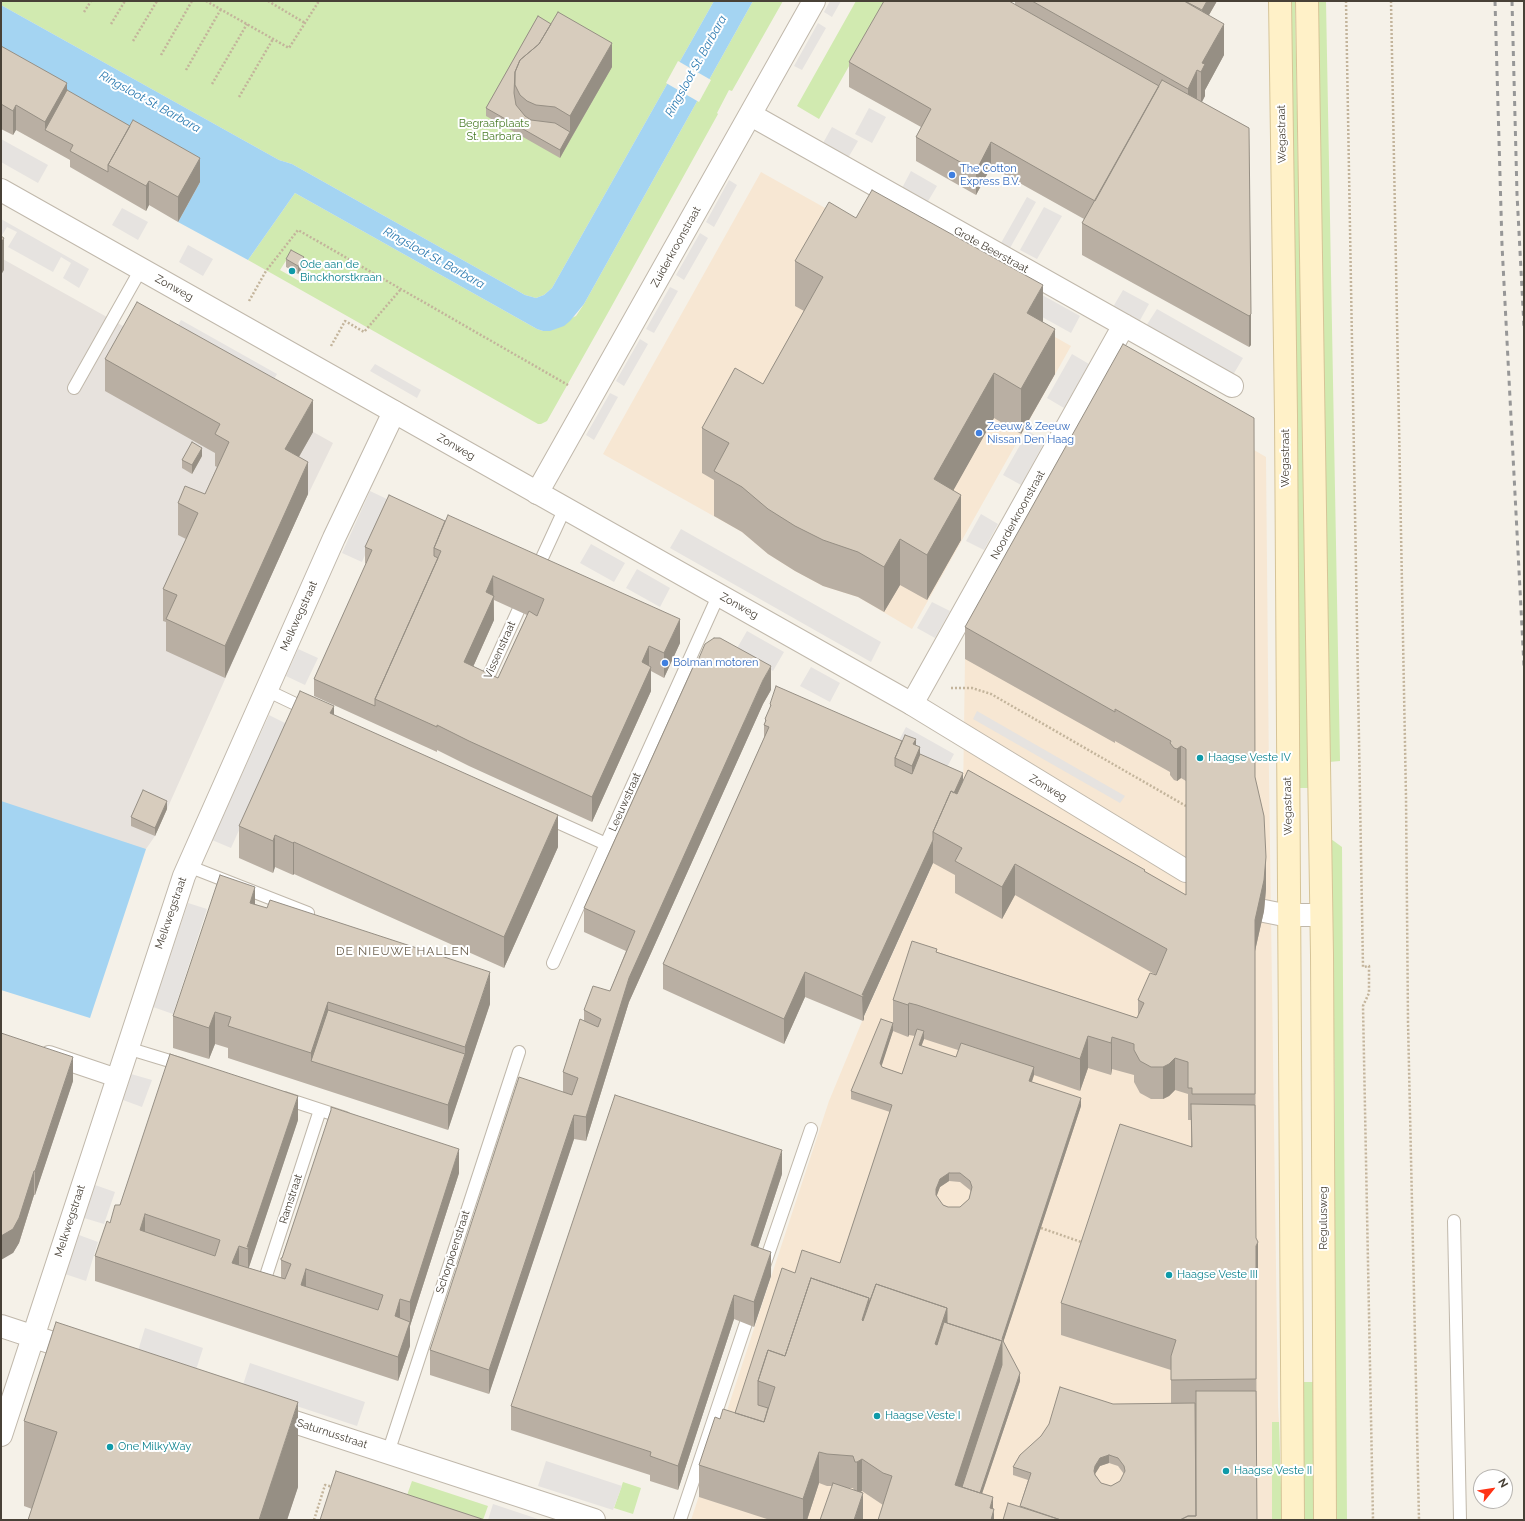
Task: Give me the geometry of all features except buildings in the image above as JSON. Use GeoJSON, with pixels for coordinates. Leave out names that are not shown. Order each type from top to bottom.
{"type":"FeatureCollection","features":[{"type":"Feature","properties":{"kind":"main road","name":"Wegastraat"},"geometry":{"type":"LineString","coordinates":[[1280,1],[1286,416],[1289,915]]}},
{"type":"Feature","properties":{"kind":"main road"},"geometry":{"type":"LineString","coordinates":[[1307,1],[1321,915]]}},
{"type":"Feature","properties":{"kind":"main road"},"geometry":{"type":"LineString","coordinates":[[1289,915],[1293,1520]]}},
{"type":"Feature","properties":{"kind":"main road","name":"Regulusweg"},"geometry":{"type":"LineString","coordinates":[[1321,915],[1325,1520]]}},
{"type":"Feature","properties":{"kind":"street","name":"Zuiderkroonstraat"},"geometry":{"type":"LineString","coordinates":[[537,493],[814,1]]}},
{"type":"Feature","properties":{"kind":"street","name":"Grote Beerstraat"},"geometry":{"type":"LineString","coordinates":[[750,115],[1232,386]]}},
{"type":"Feature","properties":{"kind":"street","name":"Zonweg"},"geometry":{"type":"LineString","coordinates":[[1,190],[912,704],[1186,871]]}},
{"type":"Feature","properties":{"kind":"street","name":"Noorderkroonstraat"},"geometry":{"type":"LineString","coordinates":[[912,704],[1124,325]]}},
{"type":"Feature","properties":{"kind":"street","name":"Melkwegstraat"},"geometry":{"type":"LineString","coordinates":[[1,1435],[117,1078],[188,866],[334,538],[394,412]]}},
{"type":"Feature","properties":{"kind":"street"},"geometry":{"type":"LineString","coordinates":[[1264,911],[1274,914],[1321,915]]}},
{"type":"Feature","properties":{"kind":"street"},"geometry":{"type":"LineString","coordinates":[[30,1049],[117,1078]]}},
{"type":"Feature","properties":{"kind":"street"},"geometry":{"type":"LineString","coordinates":[[1,1326],[99,1358]]}},
{"type":"Feature","properties":{"kind":"street","name":"Saturnusstraat"},"geometry":{"type":"LineString","coordinates":[[254,1409],[594,1520]]}},
{"type":"Feature","properties":{"kind":"lane"},"geometry":{"type":"LineString","coordinates":[[74,388],[141,269]]}},
{"type":"Feature","properties":{"kind":"lane"},"geometry":{"type":"LineString","coordinates":[[533,577],[565,508]]}},
{"type":"Feature","properties":{"kind":"lane","name":"Leeuwstraat"},"geometry":{"type":"LineString","coordinates":[[536,813],[606,844],[719,594]]}},
{"type":"Feature","properties":{"kind":"lane","name":"Vissenstraat"},"geometry":{"type":"LineString","coordinates":[[482,690],[518,611]]}},
{"type":"Feature","properties":{"kind":"lane"},"geometry":{"type":"LineString","coordinates":[[266,690],[319,714]]}},
{"type":"Feature","properties":{"kind":"lane"},"geometry":{"type":"LineString","coordinates":[[553,963],[606,844]]}},
{"type":"Feature","properties":{"kind":"lane"},"geometry":{"type":"LineString","coordinates":[[188,866],[320,918]]}},
{"type":"Feature","properties":{"kind":"lane"},"geometry":{"type":"LineString","coordinates":[[127,1048],[194,1069]]}},
{"type":"Feature","properties":{"kind":"lane","name":"Schorpioenstraat"},"geometry":{"type":"LineString","coordinates":[[388,1453],[519,1052]]}},
{"type":"Feature","properties":{"kind":"lane"},"geometry":{"type":"LineString","coordinates":[[276,1096],[356,1121]]}},
{"type":"Feature","properties":{"kind":"lane","name":"Ramstraat"},"geometry":{"type":"LineString","coordinates":[[261,1289],[320,1110]]}},
{"type":"Feature","properties":{"kind":"lane"},"geometry":{"type":"LineString","coordinates":[[762,1273],[811,1129]]}},
{"type":"Feature","properties":{"kind":"lane"},"geometry":{"type":"LineString","coordinates":[[1454,1221],[1460,1520]]}},
{"type":"Feature","properties":{"kind":"lane"},"geometry":{"type":"LineString","coordinates":[[680,1520],[746,1323]]}},
{"type":"Feature","properties":{"kind":"path"},"geometry":{"type":"LineString","coordinates":[[84,12],[91,1]]}},
{"type":"Feature","properties":{"kind":"path"},"geometry":{"type":"LineString","coordinates":[[111,24],[125,1]]}},
{"type":"Feature","properties":{"kind":"path"},"geometry":{"type":"LineString","coordinates":[[133,41],[157,1]]}},
{"type":"Feature","properties":{"kind":"path"},"geometry":{"type":"LineString","coordinates":[[161,55],[192,1]]}},
{"type":"Feature","properties":{"kind":"path"},"geometry":{"type":"LineString","coordinates":[[206,1],[289,48],[319,1]]}},
{"type":"Feature","properties":{"kind":"path"},"geometry":{"type":"LineString","coordinates":[[268,1],[305,23]]}},
{"type":"Feature","properties":{"kind":"path"},"geometry":{"type":"LineString","coordinates":[[1346,1],[1362,959],[1363,967],[1369,966],[1369,993],[1364,1006],[1373,1520]]}},
{"type":"Feature","properties":{"kind":"path"},"geometry":{"type":"LineString","coordinates":[[1390,1],[1419,1520]]}},
{"type":"Feature","properties":{"kind":"path"},"geometry":{"type":"LineString","coordinates":[[186,70],[221,9]]}},
{"type":"Feature","properties":{"kind":"path"},"geometry":{"type":"LineString","coordinates":[[212,84],[247,24]]}},
{"type":"Feature","properties":{"kind":"path"},"geometry":{"type":"LineString","coordinates":[[239,97],[273,39]]}},
{"type":"Feature","properties":{"kind":"path"},"geometry":{"type":"LineString","coordinates":[[236,323],[266,271],[298,230],[591,398]]}},
{"type":"Feature","properties":{"kind":"path"},"geometry":{"type":"LineString","coordinates":[[318,369],[345,321],[364,332],[401,289]]}},
{"type":"Feature","properties":{"kind":"path"},"geometry":{"type":"LineString","coordinates":[[912,704],[947,688],[965,687],[991,694],[1186,806]]}},
{"type":"Feature","properties":{"kind":"path"},"geometry":{"type":"LineString","coordinates":[[1041,1228],[1090,1245]]}},
{"type":"Feature","properties":{"kind":"path"},"geometry":{"type":"LineString","coordinates":[[314,1520],[325,1485],[338,1489]]}},
{"type":"Feature","properties":{"kind":"shaded area"},"geometry":{"type":"Polygon","coordinates":[[[830,1],[841,1],[832,17],[824,12],[830,1]]]}},
{"type":"Feature","properties":{"kind":"shaded area"},"geometry":{"type":"Polygon","coordinates":[[[818,23],[826,28],[802,70],[794,66],[818,23]]]}},
{"type":"Feature","properties":{"kind":"shaded area"},"geometry":{"type":"Polygon","coordinates":[[[869,108],[886,117],[872,143],[855,134],[869,108]]]}},
{"type":"Feature","properties":{"kind":"shaded area"},"geometry":{"type":"Polygon","coordinates":[[[832,127],[858,141],[848,158],[823,143],[832,127]]]}},
{"type":"Feature","properties":{"kind":"shaded area"},"geometry":{"type":"Polygon","coordinates":[[[1,139],[48,165],[38,183],[1,162],[1,139]]]}},
{"type":"Feature","properties":{"kind":"shaded area"},"geometry":{"type":"Polygon","coordinates":[[[911,171],[937,186],[927,203],[902,188],[911,171]]]}},
{"type":"Feature","properties":{"kind":"shaded area"},"geometry":{"type":"Polygon","coordinates":[[[761,172],[1071,346],[912,629],[858,597],[823,586],[795,571],[768,554],[742,532],[603,454],[761,172]]]}},
{"type":"Feature","properties":{"kind":"shaded area"},"geometry":{"type":"Polygon","coordinates":[[[729,180],[737,185],[714,227],[706,222],[729,180]]]}},
{"type":"Feature","properties":{"kind":"shaded area"},"geometry":{"type":"Polygon","coordinates":[[[1027,197],[1036,202],[1010,248],[1001,243],[1027,197]]]}},
{"type":"Feature","properties":{"kind":"shaded area"},"geometry":{"type":"Polygon","coordinates":[[[1044,207],[1062,216],[1037,259],[1020,250],[1044,207]]]}},
{"type":"Feature","properties":{"kind":"shaded area"},"geometry":{"type":"Polygon","coordinates":[[[122,208],[148,222],[138,240],[112,225],[122,208]]]}},
{"type":"Feature","properties":{"kind":"shaded area"},"geometry":{"type":"Polygon","coordinates":[[[1,219],[89,269],[79,288],[63,278],[71,263],[61,257],[53,272],[8,247],[17,232],[7,227],[1,237],[1,219]]]}},
{"type":"Feature","properties":{"kind":"shaded area"},"geometry":{"type":"Polygon","coordinates":[[[700,233],[708,238],[684,280],[676,275],[700,233]]]}},
{"type":"Feature","properties":{"kind":"shaded area"},"geometry":{"type":"Polygon","coordinates":[[[188,245],[213,259],[203,276],[179,262],[188,245]]]}},
{"type":"Feature","properties":{"kind":"shaded area"},"geometry":{"type":"Polygon","coordinates":[[[1,258],[333,443],[302,507],[155,836],[146,849],[134,859],[1,817],[1,258]]]}},
{"type":"Feature","properties":{"kind":"shaded area"},"geometry":{"type":"Polygon","coordinates":[[[1008,276],[1080,316],[1071,333],[999,293],[1008,276]]]}},
{"type":"Feature","properties":{"kind":"shaded area"},"geometry":{"type":"Polygon","coordinates":[[[670,287],[678,291],[654,333],[646,329],[670,287]]]}},
{"type":"Feature","properties":{"kind":"shaded area"},"geometry":{"type":"Polygon","coordinates":[[[1123,290],[1149,304],[1139,322],[1113,307],[1123,290]]]}},
{"type":"Feature","properties":{"kind":"shaded area"},"geometry":{"type":"Polygon","coordinates":[[[1157,309],[1243,358],[1233,375],[1146,326],[1157,309]]]}},
{"type":"Feature","properties":{"kind":"shaded area"},"geometry":{"type":"Polygon","coordinates":[[[181,320],[277,374],[266,393],[170,339],[181,320]]]}},
{"type":"Feature","properties":{"kind":"shaded area"},"geometry":{"type":"Polygon","coordinates":[[[640,339],[648,344],[624,386],[616,381],[640,339]]]}},
{"type":"Feature","properties":{"kind":"shaded area"},"geometry":{"type":"Polygon","coordinates":[[[1072,354],[1089,364],[1064,408],[1047,398],[1072,354]]]}},
{"type":"Feature","properties":{"kind":"shaded area"},"geometry":{"type":"Polygon","coordinates":[[[375,364],[421,390],[417,398],[370,371],[375,364]]]}},
{"type":"Feature","properties":{"kind":"shaded area"},"geometry":{"type":"Polygon","coordinates":[[[610,393],[618,397],[594,440],[586,435],[610,393]]]}},
{"type":"Feature","properties":{"kind":"shaded area"},"geometry":{"type":"Polygon","coordinates":[[[1028,431],[1045,441],[1021,485],[1003,475],[1028,431]]]}},
{"type":"Feature","properties":{"kind":"shaded area"},"geometry":{"type":"Polygon","coordinates":[[[1254,450],[1266,457],[1269,777],[1279,1422],[1272,1422],[1272,1520],[691,1520],[829,1101],[863,1019],[963,797],[965,659],[1254,450]]]}},
{"type":"Feature","properties":{"kind":"shaded area"},"geometry":{"type":"Polygon","coordinates":[[[370,491],[389,500],[362,562],[342,553],[370,491]]]}},
{"type":"Feature","properties":{"kind":"shaded area"},"geometry":{"type":"Polygon","coordinates":[[[981,514],[998,524],[984,550],[966,541],[981,514]]]}},
{"type":"Feature","properties":{"kind":"shaded area"},"geometry":{"type":"Polygon","coordinates":[[[681,529],[881,642],[871,662],[670,548],[681,529]]]}},
{"type":"Feature","properties":{"kind":"shaded area"},"geometry":{"type":"Polygon","coordinates":[[[591,544],[625,563],[614,582],[580,563],[591,544]]]}},
{"type":"Feature","properties":{"kind":"shaded area"},"geometry":{"type":"Polygon","coordinates":[[[637,569],[670,588],[660,607],[626,588],[637,569]]]}},
{"type":"Feature","properties":{"kind":"shaded area"},"geometry":{"type":"Polygon","coordinates":[[[932,602],[950,611],[935,638],[917,628],[932,602]]]}},
{"type":"Feature","properties":{"kind":"shaded area"},"geometry":{"type":"Polygon","coordinates":[[[747,631],[784,652],[773,671],[736,650],[747,631]]]}},
{"type":"Feature","properties":{"kind":"shaded area"},"geometry":{"type":"Polygon","coordinates":[[[298,649],[318,658],[305,685],[286,676],[298,649]]]}},
{"type":"Feature","properties":{"kind":"shaded area"},"geometry":{"type":"Polygon","coordinates":[[[811,667],[840,683],[830,702],[800,686],[811,667]]]}},
{"type":"Feature","properties":{"kind":"shaded area"},"geometry":{"type":"Polygon","coordinates":[[[977,711],[1125,796],[1120,803],[973,719],[977,711]]]}},
{"type":"Feature","properties":{"kind":"shaded area"},"geometry":{"type":"Polygon","coordinates":[[[269,715],[287,724],[231,848],[212,840],[269,715]]]}},
{"type":"Feature","properties":{"kind":"shaded area"},"geometry":{"type":"Polygon","coordinates":[[[906,727],[954,754],[944,773],[896,746],[906,727]]]}},
{"type":"Feature","properties":{"kind":"shaded area"},"geometry":{"type":"Polygon","coordinates":[[[188,903],[207,909],[173,1014],[153,1007],[188,903]]]}},
{"type":"Feature","properties":{"kind":"shaded area"},"geometry":{"type":"Polygon","coordinates":[[[131,1074],[152,1080],[142,1107],[123,1100],[131,1074]]]}},
{"type":"Feature","properties":{"kind":"shaded area"},"geometry":{"type":"Polygon","coordinates":[[[95,1185],[115,1192],[104,1224],[84,1218],[95,1185]]]}},
{"type":"Feature","properties":{"kind":"shaded area"},"geometry":{"type":"Polygon","coordinates":[[[79,1235],[98,1242],[86,1281],[65,1274],[79,1235]]]}},
{"type":"Feature","properties":{"kind":"shaded area"},"geometry":{"type":"Polygon","coordinates":[[[145,1328],[203,1348],[195,1373],[137,1354],[145,1328]]]}},
{"type":"Feature","properties":{"kind":"shaded area"},"geometry":{"type":"Polygon","coordinates":[[[250,1363],[365,1402],[357,1426],[242,1388],[250,1363]]]}},
{"type":"Feature","properties":{"kind":"shaded area"},"geometry":{"type":"Polygon","coordinates":[[[546,1461],[622,1486],[613,1510],[538,1486],[546,1461]]]}},
{"type":"Feature","properties":{"kind":"shaded area"},"geometry":{"type":"Polygon","coordinates":[[[493,1504],[538,1519],[538,1520],[488,1520],[493,1504]]]}},
{"type":"Feature","properties":{"kind":"green space","name":"Begraafplaats St. Barbara"},"geometry":{"type":"Polygon","coordinates":[[[1,1],[714,1],[552,288],[544,295],[536,298],[525,295],[292,164],[279,160],[1,5],[1,1]]]}},
{"type":"Feature","properties":{"kind":"green space"},"geometry":{"type":"Polygon","coordinates":[[[753,1],[783,1],[732,91],[729,90],[717,113],[718,114],[547,421],[541,424],[538,424],[248,260],[295,193],[537,329],[543,331],[576,316],[753,1]],[[291,253],[280,270],[301,282],[311,264],[291,253]]]}},
{"type":"Feature","properties":{"kind":"green space"},"geometry":{"type":"Polygon","coordinates":[[[856,1],[886,1],[819,119],[797,106],[856,1]]]}},
{"type":"Feature","properties":{"kind":"green space"},"geometry":{"type":"Polygon","coordinates":[[[1291,1],[1295,1],[1309,788],[1299,788],[1291,1]]]}},
{"type":"Feature","properties":{"kind":"green space"},"geometry":{"type":"Polygon","coordinates":[[[1315,1],[1326,1],[1340,761],[1329,762],[1315,1]]]}},
{"type":"Feature","properties":{"kind":"green space"},"geometry":{"type":"Polygon","coordinates":[[[1331,839],[1342,847],[1347,1520],[1335,1520],[1335,1101],[1331,839]]]}},
{"type":"Feature","properties":{"kind":"green space"},"geometry":{"type":"Polygon","coordinates":[[[1303,1382],[1313,1382],[1313,1520],[1303,1520],[1303,1382]]]}},
{"type":"Feature","properties":{"kind":"green space"},"geometry":{"type":"Polygon","coordinates":[[[1272,1422],[1279,1422],[1282,1520],[1272,1520],[1272,1422]]]}},
{"type":"Feature","properties":{"kind":"green space"},"geometry":{"type":"Polygon","coordinates":[[[412,1481],[488,1506],[483,1520],[406,1498],[412,1481]]]}},
{"type":"Feature","properties":{"kind":"green space"},"geometry":{"type":"Polygon","coordinates":[[[623,1482],[641,1488],[633,1514],[614,1508],[623,1482]]]}},
{"type":"Feature","properties":{"kind":"water","name":"Ringsloot St. Barbara"},"geometry":{"type":"Polygon","coordinates":[[[714,1],[753,1],[584,304],[564,326],[550,331],[537,329],[295,193],[248,260],[178,222],[200,182],[1,70],[1,5],[279,160],[292,164],[525,295],[536,298],[544,295],[552,288],[714,1]]]}},
{"type":"Feature","properties":{"kind":"water"},"geometry":{"type":"Polygon","coordinates":[[[1,801],[146,849],[90,1018],[1,990],[1,801]]]}},
{"type":"Feature","properties":{"kind":"pier"},"geometry":{"type":"Polygon","coordinates":[[[678,61],[711,80],[699,102],[666,83],[678,61]]]}},
{"type":"Feature","properties":{"kind":"railway"},"geometry":{"type":"LineString","coordinates":[[1495,1],[1502,245],[1524,666]]}},
{"type":"Feature","properties":{"kind":"railway"},"geometry":{"type":"LineString","coordinates":[[1512,1],[1517,194],[1524,327]]}},
{"type":"Feature","properties":{"kind":"place","name":"The Cotton Express B.V."},"geometry":{"type":"Point","coordinates":[952,175]}},
{"type":"Feature","properties":{"kind":"place","name":"Ode aan de Binckhorstkraan"},"geometry":{"type":"Point","coordinates":[292,271]}},
{"type":"Feature","properties":{"kind":"place","name":"Zeeuw & Zeeuw Nissan Den Haag"},"geometry":{"type":"Point","coordinates":[979,433]}},
{"type":"Feature","properties":{"kind":"place","name":"Bolman motoren"},"geometry":{"type":"Point","coordinates":[665,663]}},
{"type":"Feature","properties":{"kind":"place","name":"Haagse Veste IV"},"geometry":{"type":"Point","coordinates":[1200,758]}},
{"type":"Feature","properties":{"kind":"place","name":"Haagse Veste III"},"geometry":{"type":"Point","coordinates":[1169,1275]}},
{"type":"Feature","properties":{"kind":"place","name":"Haagse Veste I"},"geometry":{"type":"Point","coordinates":[877,1416]}},
{"type":"Feature","properties":{"kind":"place","name":"One MilkyWay"},"geometry":{"type":"Point","coordinates":[110,1447]}},
{"type":"Feature","properties":{"kind":"place","name":"Haagse Veste II"},"geometry":{"type":"Point","coordinates":[1226,1471]}},
{"type":"Feature","properties":{"kind":"district","name":"DE NIEUWE HALLEN"},"geometry":{"type":"Point","coordinates":[403,951]}}]}
